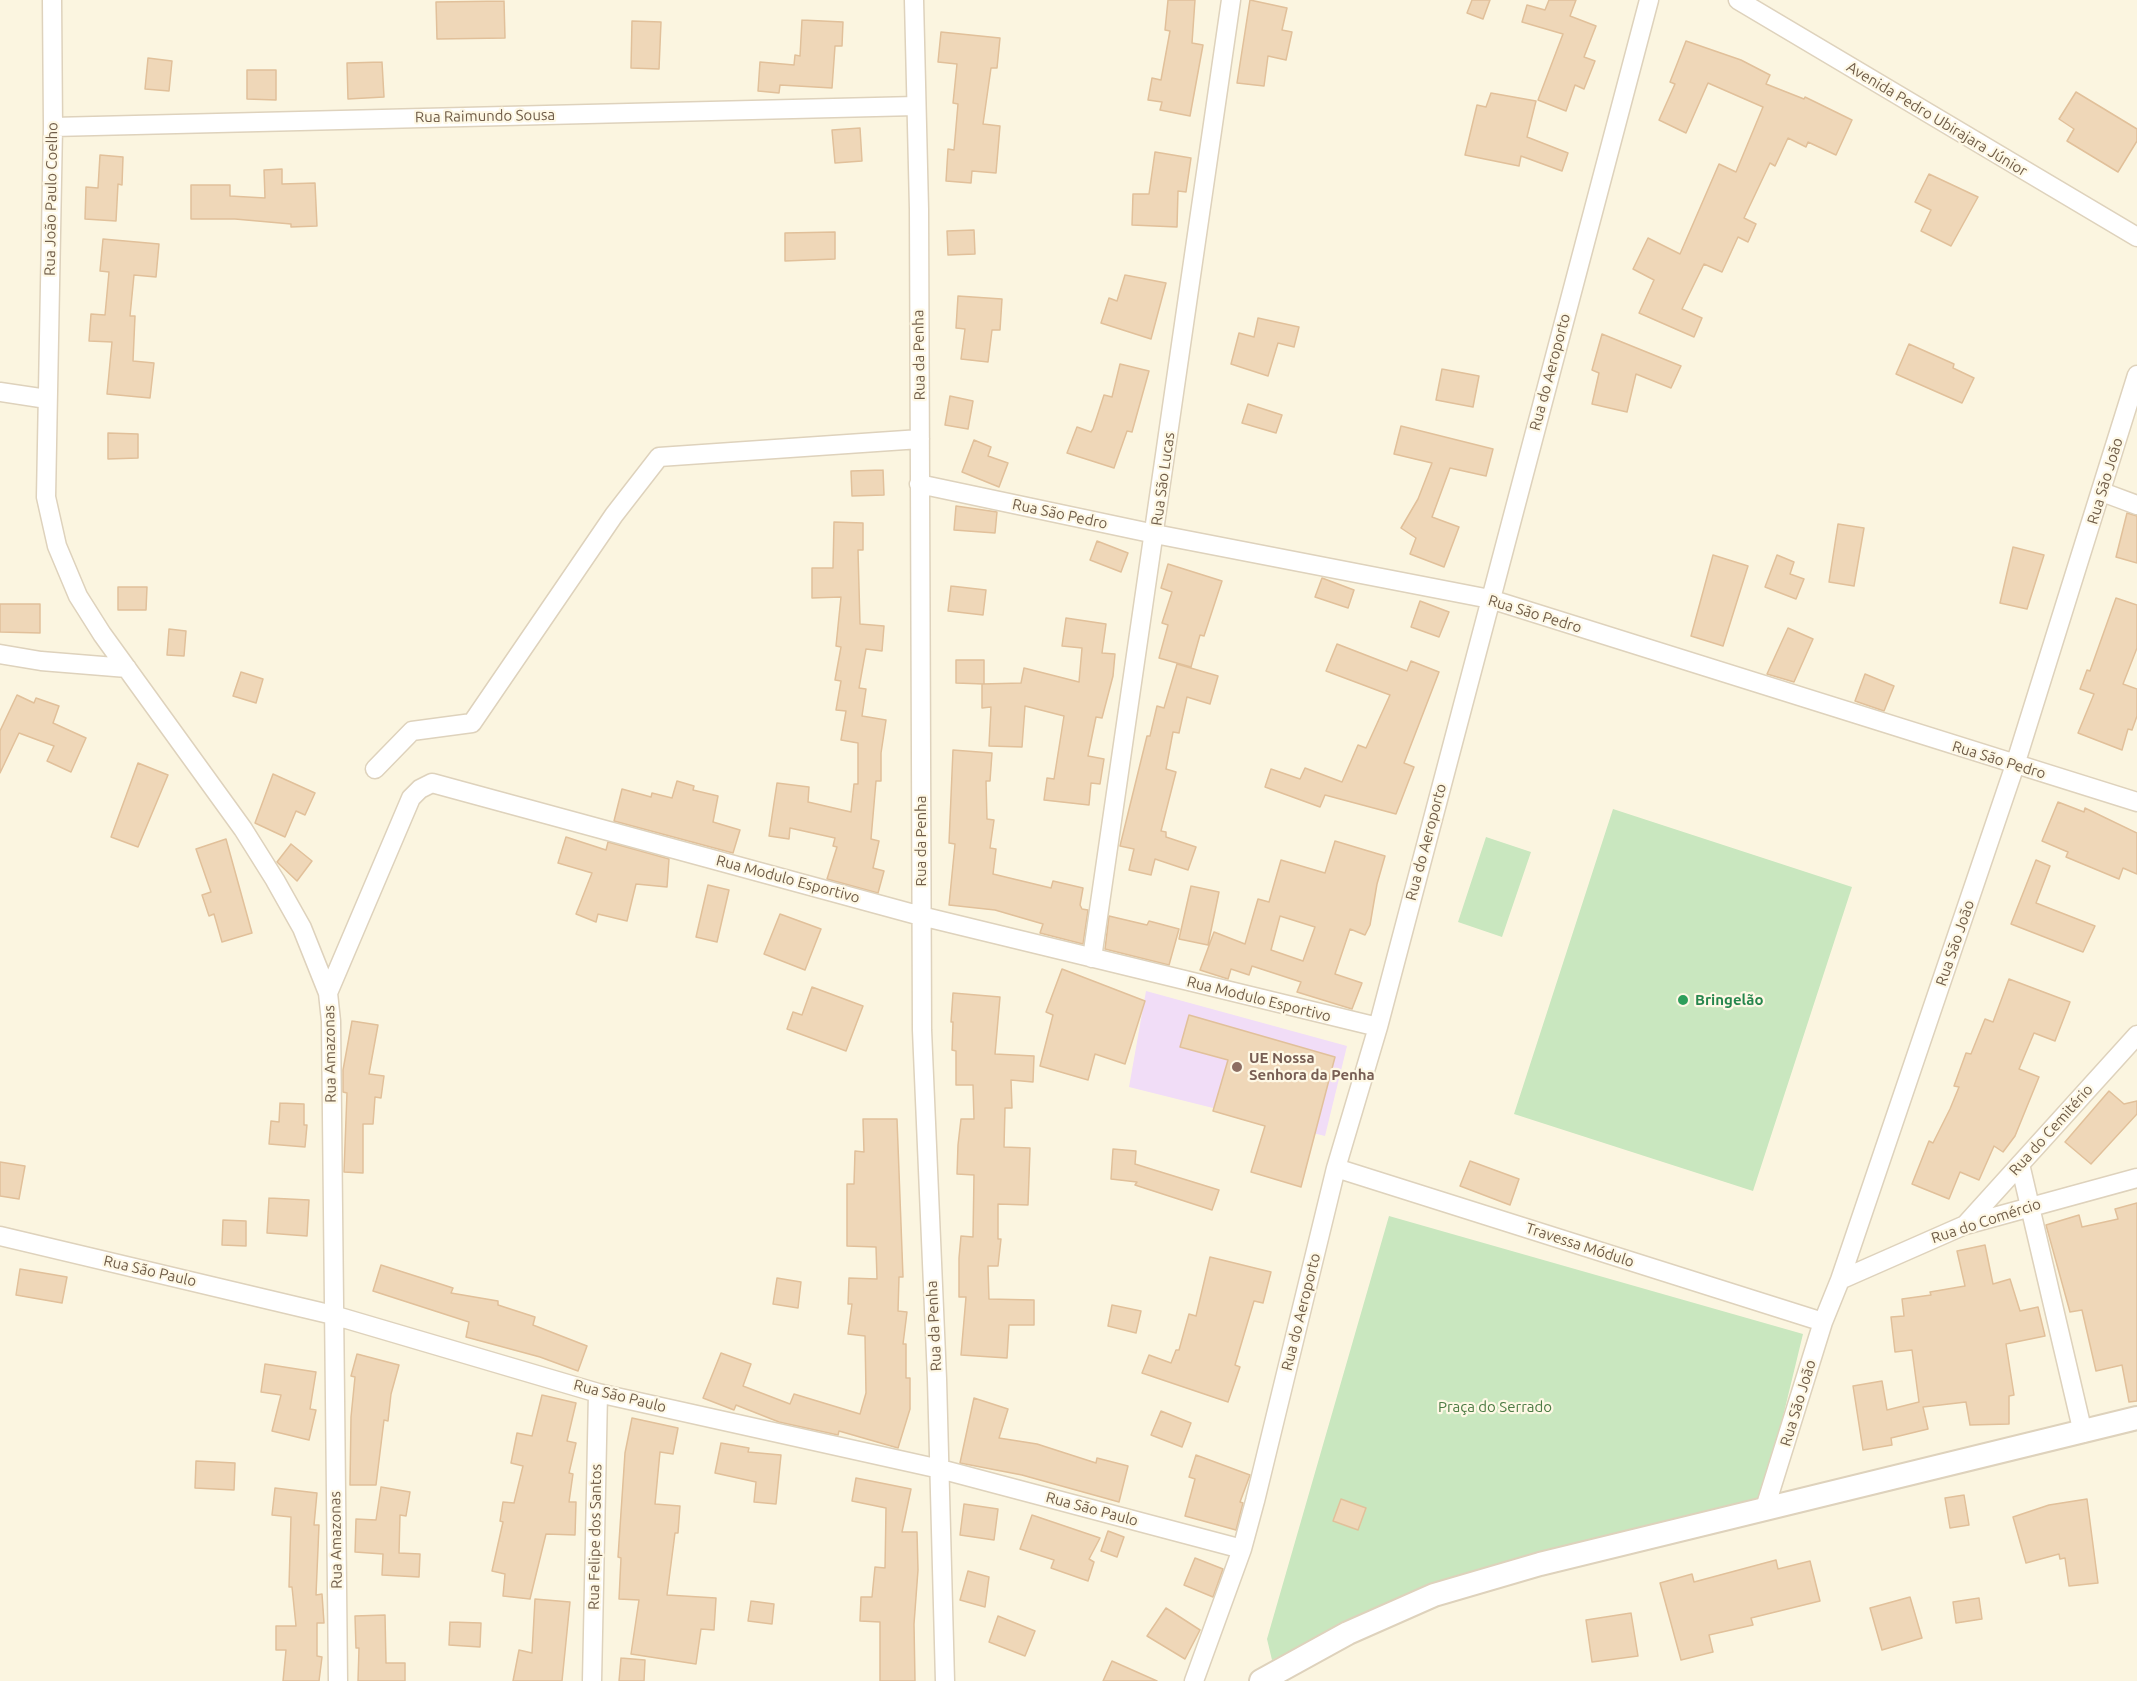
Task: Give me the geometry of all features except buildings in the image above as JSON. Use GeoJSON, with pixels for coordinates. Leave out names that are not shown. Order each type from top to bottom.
{"type":"FeatureCollection","features":[{"type":"Feature","properties":{"kind":"street","name":"Rua João Paulo Coelho"},"geometry":{"type":"LineString","coordinates":[[47,399],[53,127],[52,0]]}},
{"type":"Feature","properties":{"kind":"street","name":"Rua da Penha"},"geometry":{"type":"LineString","coordinates":[[914,0],[920,439],[921,916],[924,1106],[940,1469],[945,1681]]}},
{"type":"Feature","properties":{"kind":"street","name":"Rua São Lucas"},"geometry":{"type":"LineString","coordinates":[[1092,958],[1231,0]]}},
{"type":"Feature","properties":{"kind":"street","name":"Rua do Aeroporto"},"geometry":{"type":"LineString","coordinates":[[1194,1681],[1242,1549],[1336,1168],[1378,1027],[1649,0]]}},
{"type":"Feature","properties":{"kind":"street","name":"Avenida Pedro Ubirajara Júnior"},"geometry":{"type":"LineString","coordinates":[[1738,0],[2137,237]]}},
{"type":"Feature","properties":{"kind":"street","name":"Rua Raimundo Sousa"},"geometry":{"type":"LineString","coordinates":[[53,127],[916,106]]}},
{"type":"Feature","properties":{"kind":"street","name":"Rua São João"},"geometry":{"type":"LineString","coordinates":[[1765,1508],[1823,1322],[1840,1280],[2015,765],[2137,375]]}},
{"type":"Feature","properties":{"kind":"street"},"geometry":{"type":"LineString","coordinates":[[0,392],[47,399]]}},
{"type":"Feature","properties":{"kind":"street","name":"Rua Amazonas"},"geometry":{"type":"LineString","coordinates":[[47,399],[46,498],[57,546],[78,596],[243,829],[302,928],[328,993],[331,1021],[338,1681]]}},
{"type":"Feature","properties":{"kind":"street"},"geometry":{"type":"LineString","coordinates":[[375,769],[412,730],[472,723],[614,514],[659,457],[920,439]]}},
{"type":"Feature","properties":{"kind":"street","name":"Rua São Pedro"},"geometry":{"type":"LineString","coordinates":[[919,484],[1155,534],[1490,599],[2137,802]]}},
{"type":"Feature","properties":{"kind":"street"},"geometry":{"type":"LineString","coordinates":[[2102,492],[2137,505]]}},
{"type":"Feature","properties":{"kind":"street"},"geometry":{"type":"LineString","coordinates":[[0,654],[41,661],[127,668]]}},
{"type":"Feature","properties":{"kind":"street","name":"Rua Modulo Esportivo"},"geometry":{"type":"LineString","coordinates":[[328,993],[411,798],[420,789],[432,783],[921,916],[1378,1027]]}},
{"type":"Feature","properties":{"kind":"street","name":"Rua do Cemitério"},"geometry":{"type":"LineString","coordinates":[[1965,1225],[2137,1035]]}},
{"type":"Feature","properties":{"kind":"street"},"geometry":{"type":"LineString","coordinates":[[2020,1164],[2083,1433]]}},
{"type":"Feature","properties":{"kind":"street","name":"Travessa Módulo"},"geometry":{"type":"LineString","coordinates":[[1336,1168],[1823,1322]]}},
{"type":"Feature","properties":{"kind":"street","name":"Rua do Comércio"},"geometry":{"type":"LineString","coordinates":[[1840,1280],[1965,1225],[2030,1205],[2137,1178]]}},
{"type":"Feature","properties":{"kind":"street","name":"Rua São Paulo"},"geometry":{"type":"LineString","coordinates":[[0,1236],[333,1315],[598,1393],[940,1469],[1242,1549]]}},
{"type":"Feature","properties":{"kind":"street","name":"Rua Felipe dos Santos"},"geometry":{"type":"LineString","coordinates":[[592,1681],[598,1393]]}},
{"type":"Feature","properties":{"kind":"street"},"geometry":{"type":"LineString","coordinates":[[1261,1681],[1348,1633],[1434,1595],[1540,1564],[2137,1418]]}},
{"type":"Feature","properties":{"kind":"shaded area","name":"UE Nossa Senhora da Penha"},"geometry":{"type":"Polygon","coordinates":[[[1146,991],[1347,1046],[1325,1136],[1129,1087],[1146,991]]]}},
{"type":"Feature","properties":{"kind":"green space","name":"Bringelão"},"geometry":{"type":"Polygon","coordinates":[[[1613,809],[1852,887],[1753,1191],[1514,1114],[1613,809]]]}},
{"type":"Feature","properties":{"kind":"green space"},"geometry":{"type":"Polygon","coordinates":[[[1486,837],[1531,852],[1502,937],[1458,922],[1486,837]]]}},
{"type":"Feature","properties":{"kind":"green space","name":"Praça do Serrado"},"geometry":{"type":"Polygon","coordinates":[[[1389,1216],[1803,1334],[1763,1499],[1455,1576],[1272,1660],[1267,1639],[1389,1216]]]}},
{"type":"Feature","properties":{"kind":"place","name":"Bringelão"},"geometry":{"type":"Point","coordinates":[1683,1000]}},
{"type":"Feature","properties":{"kind":"place","name":"UE Nossa Senhora da Penha"},"geometry":{"type":"Point","coordinates":[1237,1067]}}]}
